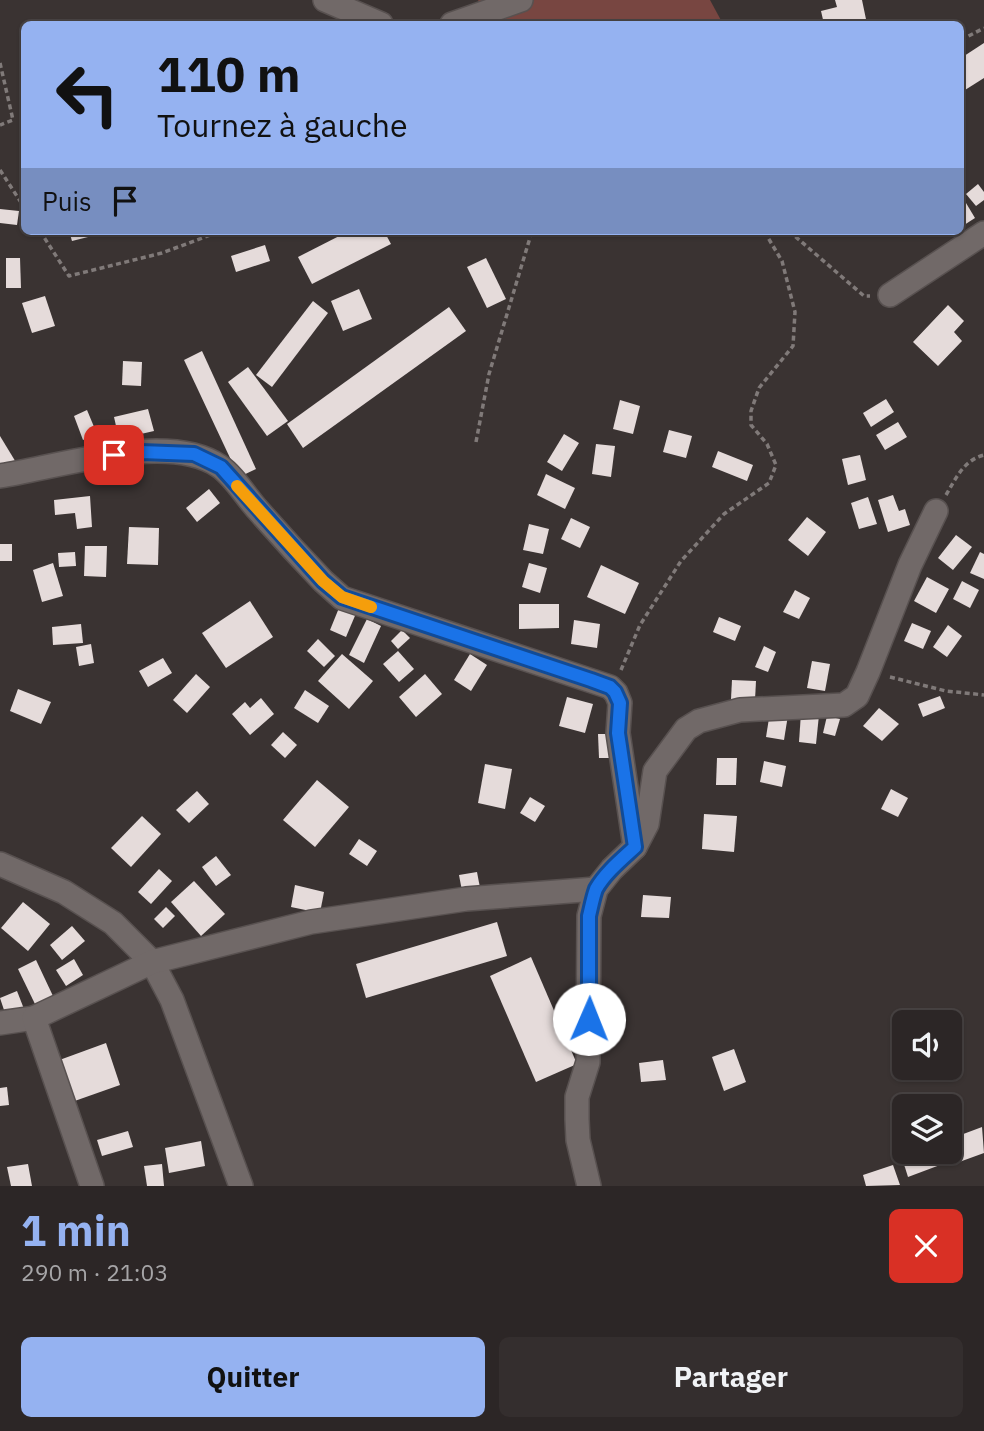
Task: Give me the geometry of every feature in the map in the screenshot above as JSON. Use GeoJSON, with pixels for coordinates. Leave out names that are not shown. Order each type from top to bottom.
{"type":"FeatureCollection","features":[{"type":"Feature","properties":{"kind":"street"},"geometry":{"type":"LineString","coordinates":[[325,0],[374,21]]}},
{"type":"Feature","properties":{"kind":"street"},"geometry":{"type":"LineString","coordinates":[[461,21],[522,0]]}},
{"type":"Feature","properties":{"kind":"street"},"geometry":{"type":"LineString","coordinates":[[890,295],[984,233]]}},
{"type":"Feature","properties":{"kind":"street"},"geometry":{"type":"LineString","coordinates":[[0,477],[88,457],[141,452],[194,454],[221,467],[323,581],[342,597],[610,687],[620,703],[618,733],[635,847]]}},
{"type":"Feature","properties":{"kind":"street"},"geometry":{"type":"LineString","coordinates":[[589,1186],[578,1140],[577,1097],[588,1062],[589,916],[596,889],[635,847],[647,824],[655,771],[686,729],[699,721],[740,710],[844,705],[857,696],[910,565],[936,511]]}},
{"type":"Feature","properties":{"kind":"street"},"geometry":{"type":"LineString","coordinates":[[0,864],[74,898],[113,923],[152,962],[172,1000],[242,1186]]}},
{"type":"Feature","properties":{"kind":"street"},"geometry":{"type":"LineString","coordinates":[[0,1023],[34,1018],[152,962],[311,922],[466,899],[596,889]]}},
{"type":"Feature","properties":{"kind":"street"},"geometry":{"type":"LineString","coordinates":[[34,1018],[92,1186]]}},
{"type":"Feature","properties":{"kind":"path"},"geometry":{"type":"LineString","coordinates":[[964,38],[984,28]]}},
{"type":"Feature","properties":{"kind":"path"},"geometry":{"type":"LineString","coordinates":[[0,63],[13,120],[0,125]]}},
{"type":"Feature","properties":{"kind":"path"},"geometry":{"type":"LineString","coordinates":[[0,170],[21,202]]}},
{"type":"Feature","properties":{"kind":"path"},"geometry":{"type":"LineString","coordinates":[[43,235],[69,276],[162,253],[210,235]]}},
{"type":"Feature","properties":{"kind":"path"},"geometry":{"type":"LineString","coordinates":[[476,443],[489,374],[531,235]]}},
{"type":"Feature","properties":{"kind":"path"},"geometry":{"type":"LineString","coordinates":[[615,692],[623,662],[640,625],[681,561],[724,514],[769,483],[776,465],[767,444],[751,425],[751,411],[760,388],[793,346],[795,312],[782,261],[766,235]]}},
{"type":"Feature","properties":{"kind":"path"},"geometry":{"type":"LineString","coordinates":[[794,235],[864,296],[890,295]]}},
{"type":"Feature","properties":{"kind":"path"},"geometry":{"type":"LineString","coordinates":[[936,511],[960,471],[974,458],[984,455]]}},
{"type":"Feature","properties":{"kind":"path"},"geometry":{"type":"LineString","coordinates":[[868,672],[946,691],[984,695]]}},
{"type":"Feature","properties":{"kind":"shaded area"},"geometry":{"type":"Polygon","coordinates":[[[478,0],[710,0],[721,21],[491,21],[478,0]]]}},
{"type":"Feature","properties":{"kind":"building"},"geometry":{"type":"Polygon","coordinates":[[[835,0],[862,0],[866,21],[823,21],[821,11],[837,7],[835,0]]]}},
{"type":"Feature","properties":{"kind":"building"},"geometry":{"type":"Polygon","coordinates":[[[984,43],[984,78],[965,90],[964,88],[964,56],[984,43]]]}},
{"type":"Feature","properties":{"kind":"building"},"geometry":{"type":"Polygon","coordinates":[[[978,184],[984,192],[984,200],[976,206],[966,194],[978,184]]]}},
{"type":"Feature","properties":{"kind":"building"},"geometry":{"type":"Polygon","coordinates":[[[966,203],[975,218],[964,225],[966,203]]]}},
{"type":"Feature","properties":{"kind":"building"},"geometry":{"type":"Polygon","coordinates":[[[0,209],[19,211],[17,225],[0,223],[0,209]]]}},
{"type":"Feature","properties":{"kind":"building"},"geometry":{"type":"Polygon","coordinates":[[[70,235],[96,235],[72,241],[70,235]]]}},
{"type":"Feature","properties":{"kind":"building"},"geometry":{"type":"Polygon","coordinates":[[[341,235],[386,235],[391,244],[312,284],[298,257],[341,235]]]}},
{"type":"Feature","properties":{"kind":"building"},"geometry":{"type":"Polygon","coordinates":[[[265,245],[270,261],[236,272],[231,256],[265,245]]]}},
{"type":"Feature","properties":{"kind":"building"},"geometry":{"type":"Polygon","coordinates":[[[6,258],[20,258],[21,288],[6,288],[6,258]]]}},
{"type":"Feature","properties":{"kind":"building"},"geometry":{"type":"Polygon","coordinates":[[[486,258],[506,299],[487,308],[467,267],[486,258]]]}},
{"type":"Feature","properties":{"kind":"building"},"geometry":{"type":"Polygon","coordinates":[[[359,289],[372,319],[343,331],[331,301],[359,289]]]}},
{"type":"Feature","properties":{"kind":"building"},"geometry":{"type":"Polygon","coordinates":[[[45,296],[55,326],[32,333],[22,303],[45,296]]]}},
{"type":"Feature","properties":{"kind":"building"},"geometry":{"type":"Polygon","coordinates":[[[313,301],[328,313],[272,387],[256,375],[313,301]]]}},
{"type":"Feature","properties":{"kind":"building"},"geometry":{"type":"Polygon","coordinates":[[[948,305],[964,321],[954,332],[962,341],[938,366],[913,342],[948,305]]]}},
{"type":"Feature","properties":{"kind":"building"},"geometry":{"type":"Polygon","coordinates":[[[449,307],[466,331],[303,448],[287,424],[449,307]]]}},
{"type":"Feature","properties":{"kind":"building"},"geometry":{"type":"Polygon","coordinates":[[[202,351],[256,469],[239,477],[184,360],[202,351]]]}},
{"type":"Feature","properties":{"kind":"building"},"geometry":{"type":"Polygon","coordinates":[[[123,361],[142,362],[141,386],[122,385],[123,361]]]}},
{"type":"Feature","properties":{"kind":"building"},"geometry":{"type":"Polygon","coordinates":[[[248,367],[288,421],[267,436],[228,382],[248,367]]]}},
{"type":"Feature","properties":{"kind":"building"},"geometry":{"type":"Polygon","coordinates":[[[886,399],[894,412],[871,427],[863,413],[886,399]]]}},
{"type":"Feature","properties":{"kind":"building"},"geometry":{"type":"Polygon","coordinates":[[[620,400],[640,406],[633,434],[613,429],[620,400]]]}},
{"type":"Feature","properties":{"kind":"building"},"geometry":{"type":"Polygon","coordinates":[[[148,409],[154,431],[119,439],[114,417],[148,409]]]}},
{"type":"Feature","properties":{"kind":"building"},"geometry":{"type":"Polygon","coordinates":[[[87,410],[97,434],[83,440],[74,416],[87,410]]]}},
{"type":"Feature","properties":{"kind":"building"},"geometry":{"type":"Polygon","coordinates":[[[898,422],[907,437],[885,450],[876,435],[898,422]]]}},
{"type":"Feature","properties":{"kind":"building"},"geometry":{"type":"Polygon","coordinates":[[[669,430],[692,436],[686,458],[663,452],[669,430]]]}},
{"type":"Feature","properties":{"kind":"building"},"geometry":{"type":"Polygon","coordinates":[[[564,434],[579,443],[562,471],[547,462],[564,434]]]}},
{"type":"Feature","properties":{"kind":"building"},"geometry":{"type":"Polygon","coordinates":[[[0,436],[17,464],[0,467],[0,436]]]}},
{"type":"Feature","properties":{"kind":"building"},"geometry":{"type":"Polygon","coordinates":[[[596,444],[615,446],[611,477],[592,474],[596,444]]]}},
{"type":"Feature","properties":{"kind":"building"},"geometry":{"type":"Polygon","coordinates":[[[718,451],[753,465],[747,481],[712,467],[718,451]]]}},
{"type":"Feature","properties":{"kind":"building"},"geometry":{"type":"Polygon","coordinates":[[[860,455],[866,480],[848,485],[842,459],[860,455]]]}},
{"type":"Feature","properties":{"kind":"building"},"geometry":{"type":"Polygon","coordinates":[[[546,474],[575,488],[565,509],[537,495],[546,474]]]}},
{"type":"Feature","properties":{"kind":"building"},"geometry":{"type":"Polygon","coordinates":[[[209,489],[220,503],[197,522],[186,508],[209,489]]]}},
{"type":"Feature","properties":{"kind":"building"},"geometry":{"type":"Polygon","coordinates":[[[893,495],[899,511],[905,509],[910,525],[888,532],[878,500],[893,495]]]}},
{"type":"Feature","properties":{"kind":"building"},"geometry":{"type":"Polygon","coordinates":[[[90,496],[92,527],[77,529],[75,513],[55,515],[54,500],[90,496]]]}},
{"type":"Feature","properties":{"kind":"building"},"geometry":{"type":"Polygon","coordinates":[[[868,497],[877,524],[859,529],[851,503],[868,497]]]}},
{"type":"Feature","properties":{"kind":"building"},"geometry":{"type":"Polygon","coordinates":[[[807,517],[826,532],[808,556],[788,540],[807,517]]]}},
{"type":"Feature","properties":{"kind":"building"},"geometry":{"type":"Polygon","coordinates":[[[571,518],[590,527],[580,548],[561,539],[571,518]]]}},
{"type":"Feature","properties":{"kind":"building"},"geometry":{"type":"Polygon","coordinates":[[[529,524],[549,529],[543,554],[523,550],[529,524]]]}},
{"type":"Feature","properties":{"kind":"building"},"geometry":{"type":"Polygon","coordinates":[[[129,527],[159,528],[158,565],[127,564],[129,527]]]}},
{"type":"Feature","properties":{"kind":"building"},"geometry":{"type":"Polygon","coordinates":[[[956,535],[972,547],[953,570],[938,558],[956,535]]]}},
{"type":"Feature","properties":{"kind":"building"},"geometry":{"type":"Polygon","coordinates":[[[0,544],[12,544],[12,561],[0,561],[0,544]]]}},
{"type":"Feature","properties":{"kind":"building"},"geometry":{"type":"Polygon","coordinates":[[[85,546],[107,546],[106,577],[84,576],[85,546]]]}},
{"type":"Feature","properties":{"kind":"building"},"geometry":{"type":"Polygon","coordinates":[[[75,552],[76,566],[59,567],[58,553],[75,552]]]}},
{"type":"Feature","properties":{"kind":"building"},"geometry":{"type":"Polygon","coordinates":[[[980,552],[984,554],[984,579],[970,573],[980,552]]]}},
{"type":"Feature","properties":{"kind":"building"},"geometry":{"type":"Polygon","coordinates":[[[53,563],[63,596],[42,602],[33,570],[53,563]]]}},
{"type":"Feature","properties":{"kind":"building"},"geometry":{"type":"Polygon","coordinates":[[[529,563],[547,568],[540,593],[522,587],[529,563]]]}},
{"type":"Feature","properties":{"kind":"building"},"geometry":{"type":"Polygon","coordinates":[[[601,565],[639,583],[625,614],[587,597],[601,565]]]}},
{"type":"Feature","properties":{"kind":"building"},"geometry":{"type":"Polygon","coordinates":[[[927,577],[949,589],[936,613],[914,601],[927,577]]]}},
{"type":"Feature","properties":{"kind":"building"},"geometry":{"type":"Polygon","coordinates":[[[962,581],[979,590],[970,608],[953,599],[962,581]]]}},
{"type":"Feature","properties":{"kind":"building"},"geometry":{"type":"Polygon","coordinates":[[[795,590],[810,598],[799,619],[783,612],[795,590]]]}},
{"type":"Feature","properties":{"kind":"building"},"geometry":{"type":"Polygon","coordinates":[[[250,601],[273,637],[226,668],[202,633],[250,601]]]}},
{"type":"Feature","properties":{"kind":"building"},"geometry":{"type":"Polygon","coordinates":[[[341,603],[357,611],[346,637],[330,630],[341,603]]]}},
{"type":"Feature","properties":{"kind":"building"},"geometry":{"type":"Polygon","coordinates":[[[519,604],[559,604],[559,628],[519,629],[519,604]]]}},
{"type":"Feature","properties":{"kind":"building"},"geometry":{"type":"Polygon","coordinates":[[[719,617],[741,626],[735,641],[713,632],[719,617]]]}},
{"type":"Feature","properties":{"kind":"building"},"geometry":{"type":"Polygon","coordinates":[[[367,619],[381,626],[364,663],[349,655],[367,619]]]}},
{"type":"Feature","properties":{"kind":"building"},"geometry":{"type":"Polygon","coordinates":[[[574,620],[600,624],[597,648],[571,644],[574,620]]]}},
{"type":"Feature","properties":{"kind":"building"},"geometry":{"type":"Polygon","coordinates":[[[912,623],[931,631],[923,649],[904,641],[912,623]]]}},
{"type":"Feature","properties":{"kind":"building"},"geometry":{"type":"Polygon","coordinates":[[[81,624],[83,643],[53,645],[52,627],[81,624]]]}},
{"type":"Feature","properties":{"kind":"building"},"geometry":{"type":"Polygon","coordinates":[[[948,625],[962,636],[947,657],[933,647],[948,625]]]}},
{"type":"Feature","properties":{"kind":"building"},"geometry":{"type":"Polygon","coordinates":[[[402,630],[410,638],[398,649],[391,641],[402,630]]]}},
{"type":"Feature","properties":{"kind":"building"},"geometry":{"type":"Polygon","coordinates":[[[318,639],[335,656],[324,667],[307,651],[318,639]]]}},
{"type":"Feature","properties":{"kind":"building"},"geometry":{"type":"Polygon","coordinates":[[[91,644],[94,663],[79,666],[76,647],[91,644]]]}},
{"type":"Feature","properties":{"kind":"building"},"geometry":{"type":"Polygon","coordinates":[[[764,646],[776,652],[768,672],[755,667],[764,646]]]}},
{"type":"Feature","properties":{"kind":"building"},"geometry":{"type":"Polygon","coordinates":[[[398,651],[414,669],[399,682],[383,664],[398,651]]]}},
{"type":"Feature","properties":{"kind":"building"},"geometry":{"type":"Polygon","coordinates":[[[342,654],[373,681],[349,709],[318,681],[342,654]]]}},
{"type":"Feature","properties":{"kind":"building"},"geometry":{"type":"Polygon","coordinates":[[[470,654],[487,665],[471,691],[454,680],[470,654]]]}},
{"type":"Feature","properties":{"kind":"building"},"geometry":{"type":"Polygon","coordinates":[[[163,658],[172,673],[148,687],[139,671],[163,658]]]}},
{"type":"Feature","properties":{"kind":"building"},"geometry":{"type":"Polygon","coordinates":[[[812,661],[830,664],[825,691],[807,688],[812,661]]]}},
{"type":"Feature","properties":{"kind":"building"},"geometry":{"type":"Polygon","coordinates":[[[196,674],[210,687],[187,713],[173,700],[196,674]]]}},
{"type":"Feature","properties":{"kind":"building"},"geometry":{"type":"Polygon","coordinates":[[[425,674],[442,694],[416,717],[399,697],[425,674]]]}},
{"type":"Feature","properties":{"kind":"building"},"geometry":{"type":"Polygon","coordinates":[[[732,680],[756,681],[755,700],[731,699],[732,680]]]}},
{"type":"Feature","properties":{"kind":"building"},"geometry":{"type":"Polygon","coordinates":[[[18,689],[51,702],[41,724],[10,711],[18,689]]]}},
{"type":"Feature","properties":{"kind":"building"},"geometry":{"type":"Polygon","coordinates":[[[305,690],[329,706],[318,723],[294,708],[305,690]]]}},
{"type":"Feature","properties":{"kind":"building"},"geometry":{"type":"Polygon","coordinates":[[[940,696],[945,708],[923,717],[918,704],[940,696]]]}},
{"type":"Feature","properties":{"kind":"building"},"geometry":{"type":"Polygon","coordinates":[[[567,697],[593,704],[585,733],[559,726],[567,697]]]}},
{"type":"Feature","properties":{"kind":"building"},"geometry":{"type":"Polygon","coordinates":[[[261,698],[274,714],[250,735],[232,714],[245,702],[250,708],[261,698]]]}},
{"type":"Feature","properties":{"kind":"building"},"geometry":{"type":"Polygon","coordinates":[[[879,708],[899,724],[882,741],[863,726],[879,708]]]}},
{"type":"Feature","properties":{"kind":"building"},"geometry":{"type":"Polygon","coordinates":[[[770,712],[788,715],[784,740],[766,737],[770,712]]]}},
{"type":"Feature","properties":{"kind":"building"},"geometry":{"type":"Polygon","coordinates":[[[801,713],[819,715],[816,744],[799,742],[801,713]]]}},
{"type":"Feature","properties":{"kind":"building"},"geometry":{"type":"Polygon","coordinates":[[[827,716],[840,719],[835,736],[823,733],[827,716]]]}},
{"type":"Feature","properties":{"kind":"building"},"geometry":{"type":"Polygon","coordinates":[[[283,732],[297,745],[285,758],[271,745],[283,732]]]}},
{"type":"Feature","properties":{"kind":"building"},"geometry":{"type":"Polygon","coordinates":[[[598,734],[614,734],[615,758],[599,758],[598,734]]]}},
{"type":"Feature","properties":{"kind":"building"},"geometry":{"type":"Polygon","coordinates":[[[717,758],[737,758],[736,785],[716,785],[717,758]]]}},
{"type":"Feature","properties":{"kind":"building"},"geometry":{"type":"Polygon","coordinates":[[[764,761],[786,766],[782,787],[760,782],[764,761]]]}},
{"type":"Feature","properties":{"kind":"building"},"geometry":{"type":"Polygon","coordinates":[[[485,764],[512,769],[505,809],[478,803],[485,764]]]}},
{"type":"Feature","properties":{"kind":"building"},"geometry":{"type":"Polygon","coordinates":[[[317,780],[349,807],[315,847],[283,820],[317,780]]]}},
{"type":"Feature","properties":{"kind":"building"},"geometry":{"type":"Polygon","coordinates":[[[891,789],[908,798],[898,817],[881,809],[891,789]]]}},
{"type":"Feature","properties":{"kind":"building"},"geometry":{"type":"Polygon","coordinates":[[[197,791],[209,804],[189,823],[176,810],[197,791]]]}},
{"type":"Feature","properties":{"kind":"building"},"geometry":{"type":"Polygon","coordinates":[[[530,797],[545,806],[535,822],[520,813],[530,797]]]}},
{"type":"Feature","properties":{"kind":"building"},"geometry":{"type":"Polygon","coordinates":[[[704,814],[737,816],[734,852],[702,849],[704,814]]]}},
{"type":"Feature","properties":{"kind":"building"},"geometry":{"type":"Polygon","coordinates":[[[142,816],[161,834],[131,867],[111,848],[142,816]]]}},
{"type":"Feature","properties":{"kind":"building"},"geometry":{"type":"Polygon","coordinates":[[[359,839],[377,851],[367,866],[349,854],[359,839]]]}},
{"type":"Feature","properties":{"kind":"building"},"geometry":{"type":"Polygon","coordinates":[[[216,856],[231,875],[216,886],[202,867],[216,856]]]}},
{"type":"Feature","properties":{"kind":"building"},"geometry":{"type":"Polygon","coordinates":[[[159,869],[172,881],[151,904],[138,892],[159,869]]]}},
{"type":"Feature","properties":{"kind":"building"},"geometry":{"type":"Polygon","coordinates":[[[477,872],[481,893],[463,896],[459,875],[477,872]]]}},
{"type":"Feature","properties":{"kind":"building"},"geometry":{"type":"Polygon","coordinates":[[[194,881],[225,914],[201,936],[171,902],[194,881]]]}},
{"type":"Feature","properties":{"kind":"building"},"geometry":{"type":"Polygon","coordinates":[[[295,885],[324,892],[320,913],[291,907],[295,885]]]}},
{"type":"Feature","properties":{"kind":"building"},"geometry":{"type":"Polygon","coordinates":[[[643,895],[671,897],[669,918],[641,917],[643,895]]]}},
{"type":"Feature","properties":{"kind":"building"},"geometry":{"type":"Polygon","coordinates":[[[23,902],[50,924],[28,951],[1,928],[23,902]]]}},
{"type":"Feature","properties":{"kind":"building"},"geometry":{"type":"Polygon","coordinates":[[[166,907],[175,916],[163,928],[154,919],[166,907]]]}},
{"type":"Feature","properties":{"kind":"building"},"geometry":{"type":"Polygon","coordinates":[[[497,922],[507,956],[366,998],[356,964],[497,922]]]}},
{"type":"Feature","properties":{"kind":"building"},"geometry":{"type":"Polygon","coordinates":[[[72,926],[85,941],[62,960],[50,945],[72,926]]]}},
{"type":"Feature","properties":{"kind":"building"},"geometry":{"type":"Polygon","coordinates":[[[531,957],[577,1064],[536,1082],[490,976],[531,957]]]}},
{"type":"Feature","properties":{"kind":"building"},"geometry":{"type":"Polygon","coordinates":[[[74,959],[83,975],[66,986],[56,970],[74,959]]]}},
{"type":"Feature","properties":{"kind":"building"},"geometry":{"type":"Polygon","coordinates":[[[36,960],[53,996],[35,1004],[18,969],[36,960]]]}},
{"type":"Feature","properties":{"kind":"building"},"geometry":{"type":"Polygon","coordinates":[[[17,991],[24,1009],[6,1016],[0,998],[17,991]]]}},
{"type":"Feature","properties":{"kind":"building"},"geometry":{"type":"Polygon","coordinates":[[[106,1043],[120,1085],[69,1103],[54,1062],[106,1043]]]}},
{"type":"Feature","properties":{"kind":"building"},"geometry":{"type":"Polygon","coordinates":[[[734,1049],[746,1082],[724,1091],[712,1057],[734,1049]]]}},
{"type":"Feature","properties":{"kind":"building"},"geometry":{"type":"Polygon","coordinates":[[[663,1060],[666,1080],[641,1082],[639,1063],[663,1060]]]}},
{"type":"Feature","properties":{"kind":"building"},"geometry":{"type":"Polygon","coordinates":[[[7,1087],[9,1105],[0,1106],[0,1088],[7,1087]]]}},
{"type":"Feature","properties":{"kind":"building"},"geometry":{"type":"Polygon","coordinates":[[[982,1127],[984,1153],[962,1161],[962,1134],[982,1127]]]}},
{"type":"Feature","properties":{"kind":"building"},"geometry":{"type":"Polygon","coordinates":[[[128,1131],[133,1147],[102,1156],[97,1140],[128,1131]]]}},
{"type":"Feature","properties":{"kind":"building"},"geometry":{"type":"Polygon","coordinates":[[[201,1141],[205,1166],[169,1173],[165,1148],[201,1141]]]}},
{"type":"Feature","properties":{"kind":"building"},"geometry":{"type":"Polygon","coordinates":[[[28,1164],[32,1186],[11,1186],[7,1167],[28,1164]]]}},
{"type":"Feature","properties":{"kind":"building"},"geometry":{"type":"Polygon","coordinates":[[[162,1164],[164,1186],[147,1186],[144,1166],[162,1164]]]}},
{"type":"Feature","properties":{"kind":"building"},"geometry":{"type":"Polygon","coordinates":[[[904,1164],[940,1164],[940,1165],[908,1177],[904,1164]]]}},
{"type":"Feature","properties":{"kind":"building"},"geometry":{"type":"Polygon","coordinates":[[[893,1165],[900,1185],[866,1186],[863,1175],[893,1165]]]}},
{"type":"Feature","properties":{"kind":"slow traffic"},"geometry":{"type":"LineString","coordinates":[[237,486],[323,581],[342,597],[371,607]]}},
{"type":"Feature","properties":{"kind":"route"},"geometry":{"type":"LineString","coordinates":[[114,455],[141,452],[194,454],[221,467],[323,581],[342,597],[591,680],[610,687],[615,692],[620,703],[618,733],[635,847],[596,889],[589,916],[589,1019]]}}]}
